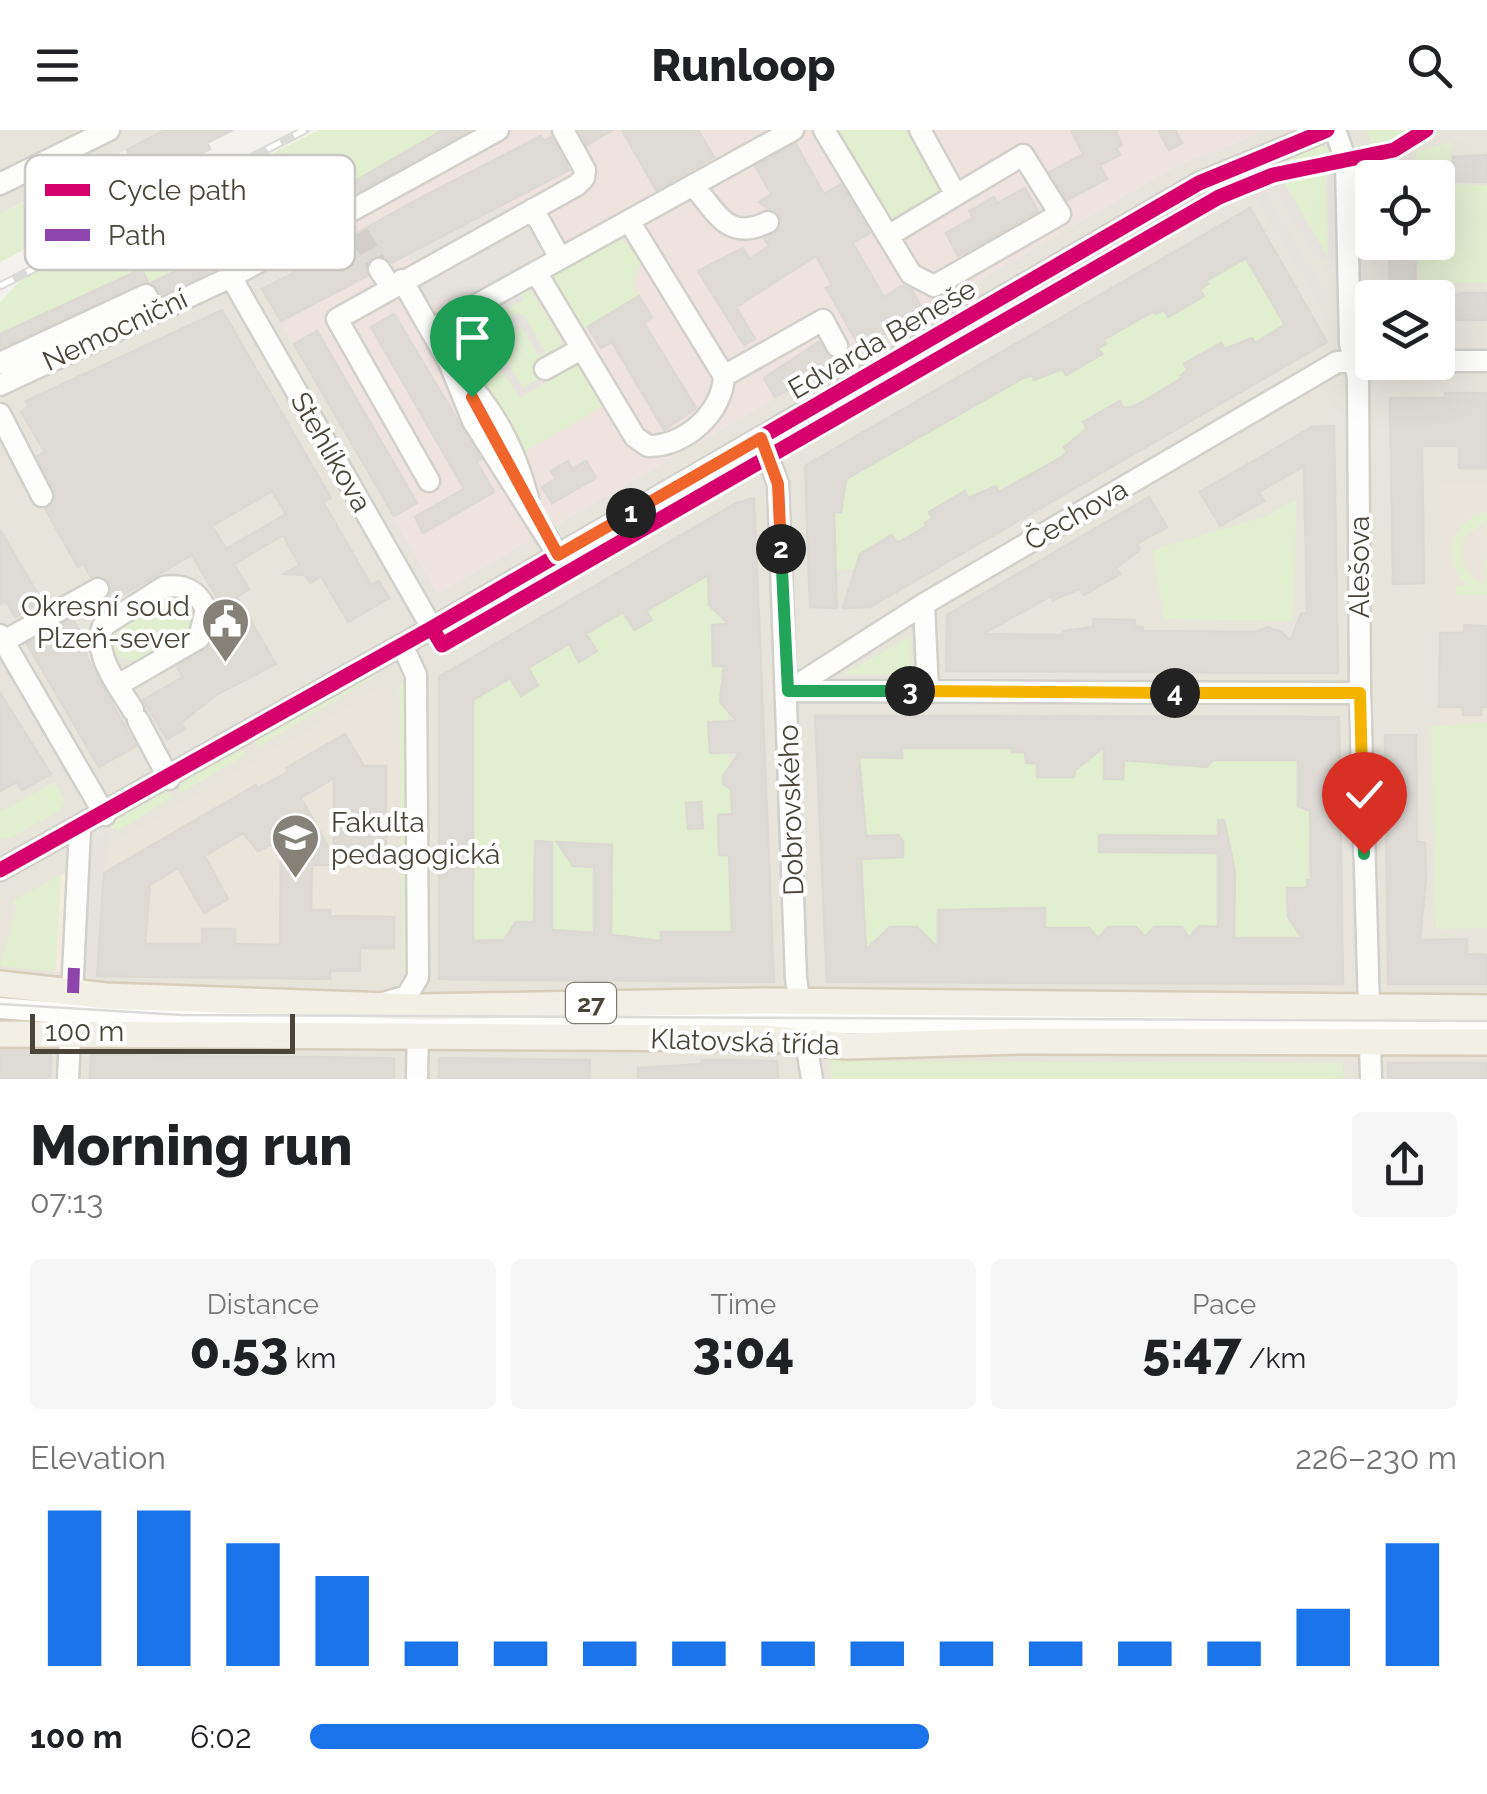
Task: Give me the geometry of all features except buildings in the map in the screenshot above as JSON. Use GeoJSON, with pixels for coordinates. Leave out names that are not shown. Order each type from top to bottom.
{"type":"FeatureCollection","features":[{"type":"Feature","properties":{"kind":"main road","name":"Klatovská třída"},"geometry":{"type":"LineString","coordinates":[[0,984],[72,1015],[418,1021],[1370,1025],[1487,1042]]}},
{"type":"Feature","properties":{"kind":"main road","name":"Klatovská třída"},"geometry":{"type":"LineString","coordinates":[[0,1034],[72,1015],[381,1003],[418,1021],[627,1001],[804,1023],[901,1046],[1370,1025],[1487,1008]]}},
{"type":"Feature","properties":{"kind":"street"},"geometry":{"type":"LineString","coordinates":[[57,155],[64,130]]}},
{"type":"Feature","properties":{"kind":"street"},"geometry":{"type":"LineString","coordinates":[[57,155],[109,130]]}},
{"type":"Feature","properties":{"kind":"street","name":"Nemocniční"},"geometry":{"type":"LineString","coordinates":[[355,223],[498,130]]}},
{"type":"Feature","properties":{"kind":"street"},"geometry":{"type":"LineString","coordinates":[[429,482],[337,320],[390,279],[532,209],[584,178],[585,170],[562,130]]}},
{"type":"Feature","properties":{"kind":"street"},"geometry":{"type":"LineString","coordinates":[[431,330],[793,130]]}},
{"type":"Feature","properties":{"kind":"street"},"geometry":{"type":"LineString","coordinates":[[824,130],[910,274],[934,286],[1060,214],[1023,155],[888,236]]}},
{"type":"Feature","properties":{"kind":"street"},"geometry":{"type":"LineString","coordinates":[[920,130],[956,195]]}},
{"type":"Feature","properties":{"kind":"street","name":"Edvarda Beneše"},"geometry":{"type":"LineString","coordinates":[[0,870],[105,815],[432,628],[1199,182],[1327,130]]}},
{"type":"Feature","properties":{"kind":"street","name":"Alešova"},"geometry":{"type":"LineString","coordinates":[[1335,130],[1346,161],[1356,280]]}},
{"type":"Feature","properties":{"kind":"street"},"geometry":{"type":"LineString","coordinates":[[0,184],[25,171]]}},
{"type":"Feature","properties":{"kind":"street"},"geometry":{"type":"LineString","coordinates":[[693,185],[735,229],[748,231],[768,222]]}},
{"type":"Feature","properties":{"kind":"street"},"geometry":{"type":"LineString","coordinates":[[532,209],[560,258]]}},
{"type":"Feature","properties":{"kind":"street"},"geometry":{"type":"LineString","coordinates":[[536,272],[635,437],[648,446],[666,444],[712,414],[722,395],[724,376],[628,221]]}},
{"type":"Feature","properties":{"kind":"street","name":"Nemocniční"},"geometry":{"type":"LineString","coordinates":[[0,385],[247,270]]}},
{"type":"Feature","properties":{"kind":"street","name":"Stehlíkova"},"geometry":{"type":"LineString","coordinates":[[231,277],[432,628]]}},
{"type":"Feature","properties":{"kind":"street"},"geometry":{"type":"LineString","coordinates":[[390,279],[431,330],[449,362],[494,414],[510,442],[530,505],[558,555]]}},
{"type":"Feature","properties":{"kind":"street"},"geometry":{"type":"LineString","coordinates":[[0,363],[146,295],[154,311]]}},
{"type":"Feature","properties":{"kind":"street"},"geometry":{"type":"LineString","coordinates":[[724,376],[823,320],[838,346]]}},
{"type":"Feature","properties":{"kind":"street"},"geometry":{"type":"LineString","coordinates":[[545,369],[581,348]]}},
{"type":"Feature","properties":{"kind":"street","name":"Čechova"},"geometry":{"type":"LineString","coordinates":[[788,691],[924,604],[1338,362],[1355,361]]}},
{"type":"Feature","properties":{"kind":"street"},"geometry":{"type":"LineString","coordinates":[[1455,361],[1487,361]]}},
{"type":"Feature","properties":{"kind":"street","name":"Alešova"},"geometry":{"type":"LineString","coordinates":[[1358,380],[1360,693],[1372,1079]]}},
{"type":"Feature","properties":{"kind":"street"},"geometry":{"type":"LineString","coordinates":[[0,414],[42,496]]}},
{"type":"Feature","properties":{"kind":"street","name":"Dobrovského"},"geometry":{"type":"LineString","coordinates":[[761,438],[778,484],[804,1023],[812,1079]]}},
{"type":"Feature","properties":{"kind":"street"},"geometry":{"type":"LineString","coordinates":[[100,636],[110,618],[164,588],[186,587],[202,600],[206,610],[199,638],[118,685]]}},
{"type":"Feature","properties":{"kind":"street"},"geometry":{"type":"LineString","coordinates":[[105,815],[2,638],[89,594],[103,657],[168,779]]}},
{"type":"Feature","properties":{"kind":"street"},"geometry":{"type":"LineString","coordinates":[[924,604],[928,692]]}},
{"type":"Feature","properties":{"kind":"street"},"geometry":{"type":"LineString","coordinates":[[381,1003],[402,1000],[418,977],[416,675],[402,645]]}},
{"type":"Feature","properties":{"kind":"street"},"geometry":{"type":"LineString","coordinates":[[788,691],[1360,693]]}},
{"type":"Feature","properties":{"kind":"street"},"geometry":{"type":"LineString","coordinates":[[68,1079],[80,828]]}},
{"type":"Feature","properties":{"kind":"street","name":"Klatovská třída"},"geometry":{"type":"LineString","coordinates":[[0,1008],[72,1015]]}},
{"type":"Feature","properties":{"kind":"street"},"geometry":{"type":"LineString","coordinates":[[417,1079],[418,1021]]}},
{"type":"Feature","properties":{"kind":"street","name":"Klatovská třída"},"geometry":{"type":"LineString","coordinates":[[1370,1025],[1487,1025]]}},
{"type":"Feature","properties":{"kind":"shaded area"},"geometry":{"type":"Polygon","coordinates":[[[0,130],[165,130],[116,155],[25,155],[25,201],[0,214],[0,130]]]}},
{"type":"Feature","properties":{"kind":"shaded area"},"geometry":{"type":"Polygon","coordinates":[[[440,130],[1267,130],[1177,165],[438,593],[261,288],[295,270],[355,270],[355,178],[440,130]]]}},
{"type":"Feature","properties":{"kind":"shaded area"},"geometry":{"type":"Polygon","coordinates":[[[1267,130],[1487,130],[1487,1079],[0,1079],[0,385],[211,285],[261,288],[438,593],[1177,165],[1267,130]]]}},
{"type":"Feature","properties":{"kind":"shaded area"},"geometry":{"type":"Polygon","coordinates":[[[1326,172],[1338,172],[1340,274],[1329,274],[1328,258],[1318,263],[1273,187],[1283,181],[1328,257],[1326,172]]]}},
{"type":"Feature","properties":{"kind":"shaded area"},"geometry":{"type":"Polygon","coordinates":[[[1353,173],[1355,173],[1355,251],[1353,173]]]}},
{"type":"Feature","properties":{"kind":"shaded area"},"geometry":{"type":"Polygon","coordinates":[[[1263,189],[1329,299],[1319,305],[1254,195],[1263,189]]]}},
{"type":"Feature","properties":{"kind":"shaded area"},"geometry":{"type":"Polygon","coordinates":[[[497,208],[506,208],[513,221],[530,226],[543,257],[452,309],[446,296],[434,302],[432,313],[416,289],[420,277],[407,254],[497,208]]]}},
{"type":"Feature","properties":{"kind":"shaded area"},"geometry":{"type":"Polygon","coordinates":[[[1355,260],[1367,260],[1367,280],[1356,280],[1355,260]]]}},
{"type":"Feature","properties":{"kind":"shaded area"},"geometry":{"type":"Polygon","coordinates":[[[140,270],[150,284],[178,270],[295,270],[261,288],[211,285],[0,385],[0,334],[140,270]]]}},
{"type":"Feature","properties":{"kind":"shaded area"},"geometry":{"type":"Polygon","coordinates":[[[517,289],[523,300],[465,333],[459,322],[517,289]]]}},
{"type":"Feature","properties":{"kind":"shaded area"},"geometry":{"type":"Polygon","coordinates":[[[518,313],[524,315],[546,352],[538,356],[521,327],[496,342],[523,388],[548,373],[552,380],[520,398],[481,340],[482,334],[518,313]]]}},
{"type":"Feature","properties":{"kind":"shaded area"},"geometry":{"type":"Polygon","coordinates":[[[1350,401],[1355,672],[1348,679],[1342,408],[1350,401]]]}},
{"type":"Feature","properties":{"kind":"shaded area"},"geometry":{"type":"Polygon","coordinates":[[[1441,484],[1487,484],[1487,895],[1440,746],[1441,484]]]}},
{"type":"Feature","properties":{"kind":"shaded area"},"geometry":{"type":"Polygon","coordinates":[[[0,650],[72,775],[67,778],[0,662],[0,650]]]}},
{"type":"Feature","properties":{"kind":"shaded area"},"geometry":{"type":"Polygon","coordinates":[[[404,680],[411,680],[413,971],[407,971],[404,680]]]}},
{"type":"Feature","properties":{"kind":"shaded area"},"geometry":{"type":"Polygon","coordinates":[[[384,686],[393,691],[394,948],[361,948],[360,971],[331,971],[330,979],[97,976],[106,848],[384,686]]]}},
{"type":"Feature","properties":{"kind":"shaded area"},"geometry":{"type":"Polygon","coordinates":[[[1355,738],[1359,966],[1353,970],[1348,743],[1355,738]]]}},
{"type":"Feature","properties":{"kind":"shaded area"},"geometry":{"type":"Polygon","coordinates":[[[107,832],[97,976],[80,974],[87,842],[107,832]]]}},
{"type":"Feature","properties":{"kind":"shaded area"},"geometry":{"type":"Polygon","coordinates":[[[74,868],[68,973],[55,972],[61,875],[74,868]]]}},
{"type":"Feature","properties":{"kind":"green space"},"geometry":{"type":"Polygon","coordinates":[[[319,130],[441,130],[355,181],[355,155],[269,155],[319,130]]]}},
{"type":"Feature","properties":{"kind":"green space"},"geometry":{"type":"Polygon","coordinates":[[[830,130],[908,130],[939,191],[889,220],[830,130]]]}},
{"type":"Feature","properties":{"kind":"green space"},"geometry":{"type":"Polygon","coordinates":[[[1368,130],[1415,130],[1378,150],[1371,146],[1368,130]]]}},
{"type":"Feature","properties":{"kind":"green space"},"geometry":{"type":"Polygon","coordinates":[[[1451,142],[1450,160],[1416,160],[1416,152],[1451,142]]]}},
{"type":"Feature","properties":{"kind":"green space"},"geometry":{"type":"Polygon","coordinates":[[[1316,146],[1326,147],[1336,157],[1258,173],[1161,217],[1157,212],[1316,146]]]}},
{"type":"Feature","properties":{"kind":"green space"},"geometry":{"type":"Polygon","coordinates":[[[1326,172],[1328,255],[1326,256],[1283,181],[1326,172]]]}},
{"type":"Feature","properties":{"kind":"green space"},"geometry":{"type":"Polygon","coordinates":[[[1455,184],[1487,185],[1487,283],[1420,280],[1420,260],[1455,260],[1455,184]]]}},
{"type":"Feature","properties":{"kind":"green space"},"geometry":{"type":"Polygon","coordinates":[[[25,202],[25,249],[0,262],[0,214],[25,202]]]}},
{"type":"Feature","properties":{"kind":"green space"},"geometry":{"type":"Polygon","coordinates":[[[617,236],[643,257],[633,285],[639,296],[583,330],[572,324],[553,283],[557,270],[617,236]]]}},
{"type":"Feature","properties":{"kind":"green space"},"geometry":{"type":"Polygon","coordinates":[[[1252,242],[1299,323],[1255,343],[1225,349],[1220,343],[1185,363],[1189,370],[1157,394],[1123,408],[1119,401],[1084,422],[1087,429],[1064,447],[1067,452],[1061,458],[999,492],[968,498],[965,492],[929,512],[932,519],[912,542],[861,553],[863,569],[836,570],[835,512],[840,497],[847,494],[842,481],[1023,379],[1032,375],[1035,380],[1062,369],[1066,375],[1101,355],[1098,348],[1121,330],[1118,325],[1134,316],[1137,321],[1164,310],[1168,316],[1205,295],[1201,289],[1206,281],[1252,242]]]}},
{"type":"Feature","properties":{"kind":"green space"},"geometry":{"type":"Polygon","coordinates":[[[40,270],[142,270],[0,334],[0,302],[22,279],[40,270]]]}},
{"type":"Feature","properties":{"kind":"green space"},"geometry":{"type":"Polygon","coordinates":[[[142,270],[177,270],[149,284],[142,270]]]}},
{"type":"Feature","properties":{"kind":"green space"},"geometry":{"type":"Polygon","coordinates":[[[524,287],[532,292],[571,358],[581,359],[604,398],[601,407],[519,455],[445,331],[459,322],[466,333],[523,300],[517,289],[524,287]]]}},
{"type":"Feature","properties":{"kind":"green space"},"geometry":{"type":"Polygon","coordinates":[[[1297,499],[1292,621],[1164,619],[1153,550],[1267,516],[1297,499]]]}},
{"type":"Feature","properties":{"kind":"green space"},"geometry":{"type":"Polygon","coordinates":[[[1487,511],[1487,520],[1464,538],[1461,553],[1468,572],[1486,585],[1487,522],[1487,595],[1456,595],[1456,586],[1467,586],[1454,564],[1454,542],[1465,523],[1487,511]]]}},
{"type":"Feature","properties":{"kind":"green space"},"geometry":{"type":"Polygon","coordinates":[[[708,562],[724,626],[712,626],[713,665],[725,664],[721,702],[728,709],[728,721],[711,753],[729,753],[734,814],[718,817],[719,854],[739,854],[738,881],[730,882],[736,935],[671,941],[671,930],[661,929],[661,941],[616,936],[615,944],[566,930],[560,930],[559,937],[527,922],[513,922],[504,940],[470,948],[475,879],[473,700],[508,674],[521,695],[539,686],[529,668],[569,644],[580,661],[597,651],[584,630],[623,612],[635,630],[651,620],[639,598],[661,597],[689,587],[708,562]]]}},
{"type":"Feature","properties":{"kind":"green space"},"geometry":{"type":"Polygon","coordinates":[[[176,598],[192,605],[194,616],[185,633],[136,661],[118,656],[112,645],[119,628],[176,598]]]}},
{"type":"Feature","properties":{"kind":"green space"},"geometry":{"type":"Polygon","coordinates":[[[911,637],[909,675],[842,674],[911,637]]]}},
{"type":"Feature","properties":{"kind":"green space"},"geometry":{"type":"Polygon","coordinates":[[[370,669],[374,677],[258,747],[253,737],[370,669]]]}},
{"type":"Feature","properties":{"kind":"green space"},"geometry":{"type":"Polygon","coordinates":[[[408,672],[407,971],[403,971],[399,687],[408,672]]]}},
{"type":"Feature","properties":{"kind":"green space"},"geometry":{"type":"Polygon","coordinates":[[[1487,723],[1487,928],[1436,929],[1431,726],[1487,723]]]}},
{"type":"Feature","properties":{"kind":"green space"},"geometry":{"type":"Polygon","coordinates":[[[240,745],[245,755],[181,793],[175,783],[240,745]]]}},
{"type":"Feature","properties":{"kind":"green space"},"geometry":{"type":"Polygon","coordinates":[[[858,746],[1013,748],[1025,752],[1027,762],[1038,759],[1038,777],[1074,777],[1075,760],[1084,763],[1091,752],[1107,752],[1105,779],[1123,779],[1124,760],[1166,750],[1168,767],[1207,766],[1208,751],[1301,753],[1298,805],[1310,811],[1305,941],[1301,937],[1295,942],[1254,938],[1235,942],[1227,927],[1200,926],[1191,931],[1191,948],[1182,948],[1183,927],[1171,927],[1166,937],[1166,927],[1155,927],[1136,948],[1137,927],[1125,927],[1124,937],[1120,927],[1108,927],[1107,948],[1073,936],[1073,928],[1045,929],[1045,908],[1018,907],[1017,930],[961,911],[939,910],[938,927],[944,943],[870,953],[864,950],[863,941],[862,864],[855,864],[865,824],[864,795],[854,795],[858,746]]]}},
{"type":"Feature","properties":{"kind":"green space"},"geometry":{"type":"Polygon","coordinates":[[[55,782],[64,801],[61,810],[8,839],[0,839],[0,812],[55,782]]]}},
{"type":"Feature","properties":{"kind":"green space"},"geometry":{"type":"Polygon","coordinates":[[[166,788],[172,798],[117,831],[109,826],[108,822],[166,788]]]}},
{"type":"Feature","properties":{"kind":"green space"},"geometry":{"type":"Polygon","coordinates":[[[61,875],[55,972],[0,966],[16,910],[13,901],[61,875]]]}},
{"type":"Feature","properties":{"kind":"green space"},"geometry":{"type":"Polygon","coordinates":[[[830,1061],[1343,1063],[1343,1079],[831,1079],[830,1061]]]}},
{"type":"Feature","properties":{"kind":"tunnel"},"geometry":{"type":"LineString","coordinates":[[359,233],[379,269]]}},
{"type":"Feature","properties":{"kind":"tram line"},"geometry":{"type":"LineString","coordinates":[[0,1004],[182,1015],[1487,1021]]}},
{"type":"Feature","properties":{"kind":"railway"},"geometry":{"type":"LineString","coordinates":[[256,155],[305,130]]}},
{"type":"Feature","properties":{"kind":"railway"},"geometry":{"type":"LineString","coordinates":[[0,286],[31,270]]}},
{"type":"Feature","properties":{"kind":"marked path"},"geometry":{"type":"LineString","coordinates":[[73,993],[74,967]]}},
{"type":"Feature","properties":{"kind":"cycle path"},"geometry":{"type":"LineString","coordinates":[[0,870],[432,628],[1199,183],[1327,130]]}},
{"type":"Feature","properties":{"kind":"cycle path"},"geometry":{"type":"LineString","coordinates":[[432,628],[442,645],[1219,197],[1273,175],[1394,150],[1426,130]]}},
{"type":"Feature","properties":{"kind":"place","name":"Okresní soud Plzeň-sever"},"geometry":{"type":"Point","coordinates":[225,664]}},
{"type":"Feature","properties":{"kind":"place","name":"Fakulta pedagogická"},"geometry":{"type":"Point","coordinates":[296,880]}},
{"type":"Feature","properties":{"kind":"route"},"geometry":{"type":"LineString","coordinates":[[472,397],[558,555],[761,438],[778,484],[788,691],[1360,693],[1364,854]]}}]}
